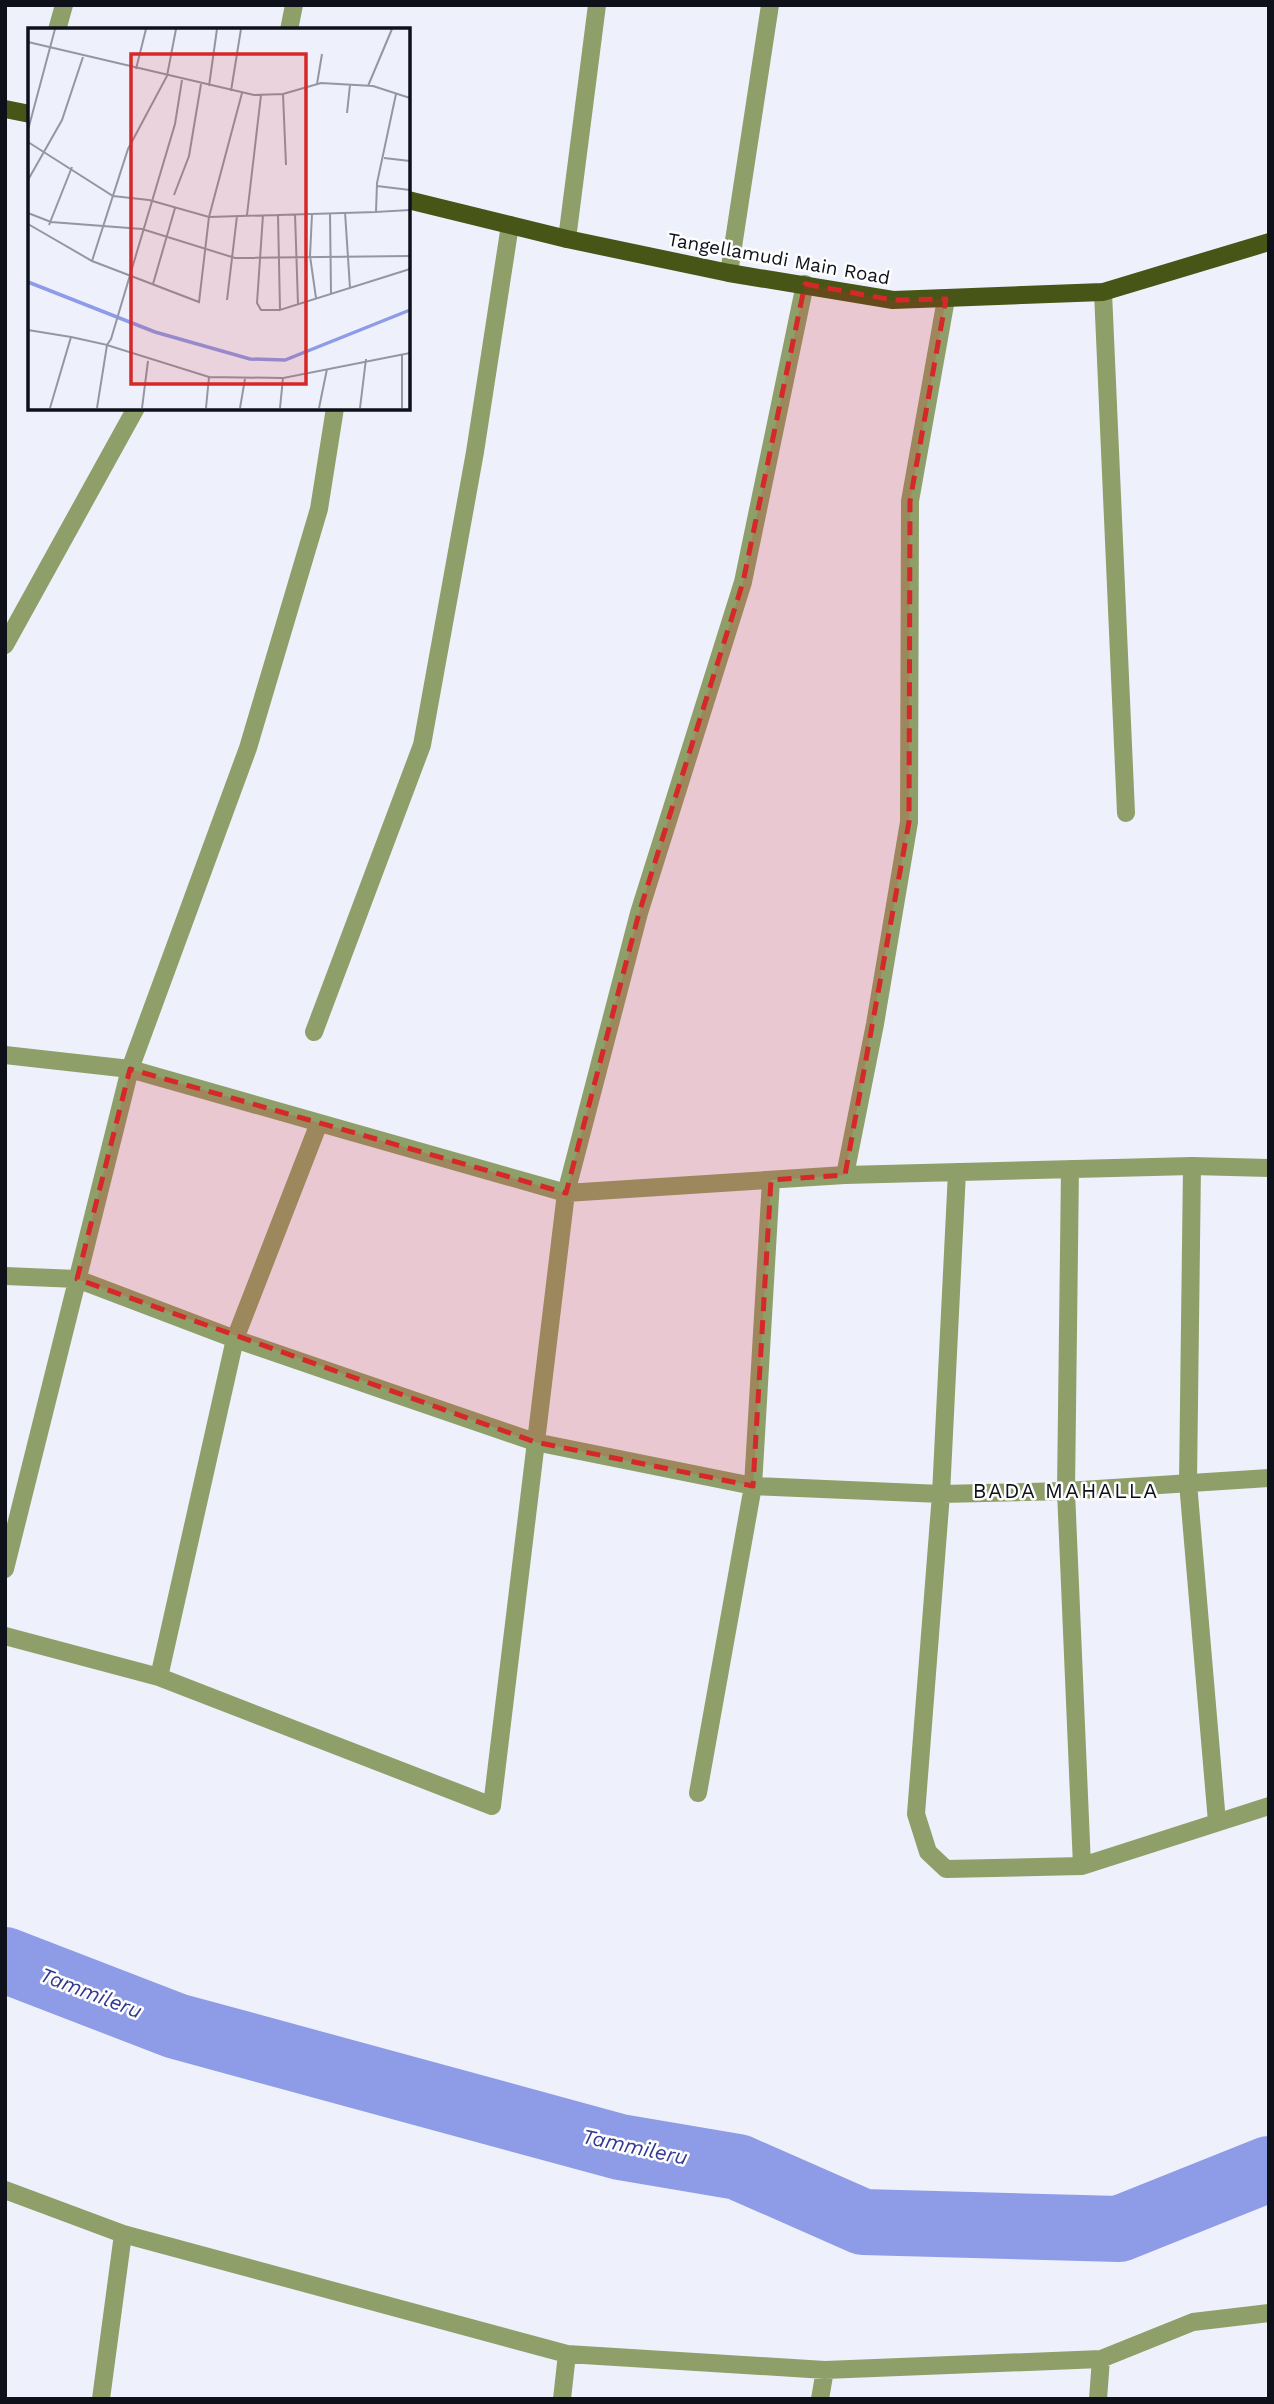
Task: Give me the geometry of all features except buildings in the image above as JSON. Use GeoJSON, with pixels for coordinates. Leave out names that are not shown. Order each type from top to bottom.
{"type":"FeatureCollection","features":[{"type":"Feature","properties":{"kind":"main road"},"geometry":{"type":"LineString","coordinates":[[5,109],[28,114]]}},
{"type":"Feature","properties":{"kind":"main road","name":"Tangellamudi Main Road"},"geometry":{"type":"LineString","coordinates":[[410,200],[567,239],[729,273],[893,300],[1103,292],[1269,242]]}},
{"type":"Feature","properties":{"kind":"street"},"geometry":{"type":"LineString","coordinates":[[58,28],[64,5]]}},
{"type":"Feature","properties":{"kind":"street"},"geometry":{"type":"LineString","coordinates":[[289,28],[294,5]]}},
{"type":"Feature","properties":{"kind":"street"},"geometry":{"type":"LineString","coordinates":[[567,239],[597,5]]}},
{"type":"Feature","properties":{"kind":"street"},"geometry":{"type":"LineString","coordinates":[[729,273],[770,5]]}},
{"type":"Feature","properties":{"kind":"street"},"geometry":{"type":"LineString","coordinates":[[314,1032],[422,745],[475,452],[510,225]]}},
{"type":"Feature","properties":{"kind":"street"},"geometry":{"type":"LineString","coordinates":[[5,1636],[159,1677],[492,1807],[566,1193],[639,913],[743,582],[805,284]]}},
{"type":"Feature","properties":{"kind":"street"},"geometry":{"type":"LineString","coordinates":[[1103,292],[1126,814]]}},
{"type":"Feature","properties":{"kind":"street"},"geometry":{"type":"LineString","coordinates":[[845,1175],[876,1024],[909,822],[910,501],[946,299]]}},
{"type":"Feature","properties":{"kind":"street"},"geometry":{"type":"LineString","coordinates":[[5,645],[135,410]]}},
{"type":"Feature","properties":{"kind":"street"},"geometry":{"type":"LineString","coordinates":[[5,1569],[130,1069],[248,748],[319,509],[335,410]]}},
{"type":"Feature","properties":{"kind":"street"},"geometry":{"type":"LineString","coordinates":[[5,1055],[130,1069],[566,1193],[845,1175],[1192,1166],[1269,1168]]}},
{"type":"Feature","properties":{"kind":"street"},"geometry":{"type":"LineString","coordinates":[[159,1677],[235,1339],[319,1123]]}},
{"type":"Feature","properties":{"kind":"street"},"geometry":{"type":"LineString","coordinates":[[1192,1166],[1188,1483],[1217,1822]]}},
{"type":"Feature","properties":{"kind":"street"},"geometry":{"type":"LineString","coordinates":[[1070,1169],[1066,1491],[1082,1866]]}},
{"type":"Feature","properties":{"kind":"street"},"geometry":{"type":"LineString","coordinates":[[957,1172],[941,1494],[916,1814],[928,1852],[946,1869],[1082,1866],[1269,1806]]}},
{"type":"Feature","properties":{"kind":"street"},"geometry":{"type":"LineString","coordinates":[[698,1793],[753,1486],[771,1180]]}},
{"type":"Feature","properties":{"kind":"street"},"geometry":{"type":"LineString","coordinates":[[5,1276],[77,1279],[235,1339],[535,1442],[753,1486],[941,1494],[1066,1491],[1269,1478]]}},
{"type":"Feature","properties":{"kind":"street"},"geometry":{"type":"LineString","coordinates":[[5,2190],[123,2234],[567,2354],[825,2370],[1101,2359],[1193,2322],[1269,2313]]}},
{"type":"Feature","properties":{"kind":"street"},"geometry":{"type":"LineString","coordinates":[[100,2399],[123,2234]]}},
{"type":"Feature","properties":{"kind":"street"},"geometry":{"type":"LineString","coordinates":[[562,2399],[567,2354]]}},
{"type":"Feature","properties":{"kind":"street"},"geometry":{"type":"LineString","coordinates":[[1098,2399],[1101,2359]]}},
{"type":"Feature","properties":{"kind":"street"},"geometry":{"type":"LineString","coordinates":[[820,2399],[825,2370]]}},
{"type":"Feature","properties":{"kind":"highlighted area"},"geometry":{"type":"Polygon","coordinates":[[[805,284],[893,300],[946,299],[910,501],[909,822],[845,1175],[771,1180],[753,1486],[535,1442],[77,1279],[130,1069],[566,1193],[639,913],[743,582],[805,284]]]}},
{"type":"Feature","properties":{"kind":"waterway","name":"Tammileru"},"geometry":{"type":"LineString","coordinates":[[5,1960],[176,2026],[620,2147],[738,2167],[863,2222],[1119,2229],[1269,2169]]}},
{"type":"Feature","properties":{"kind":"district","name":"BADA MAHALLA"},"geometry":{"type":"Point","coordinates":[1066,1491]}}]}
